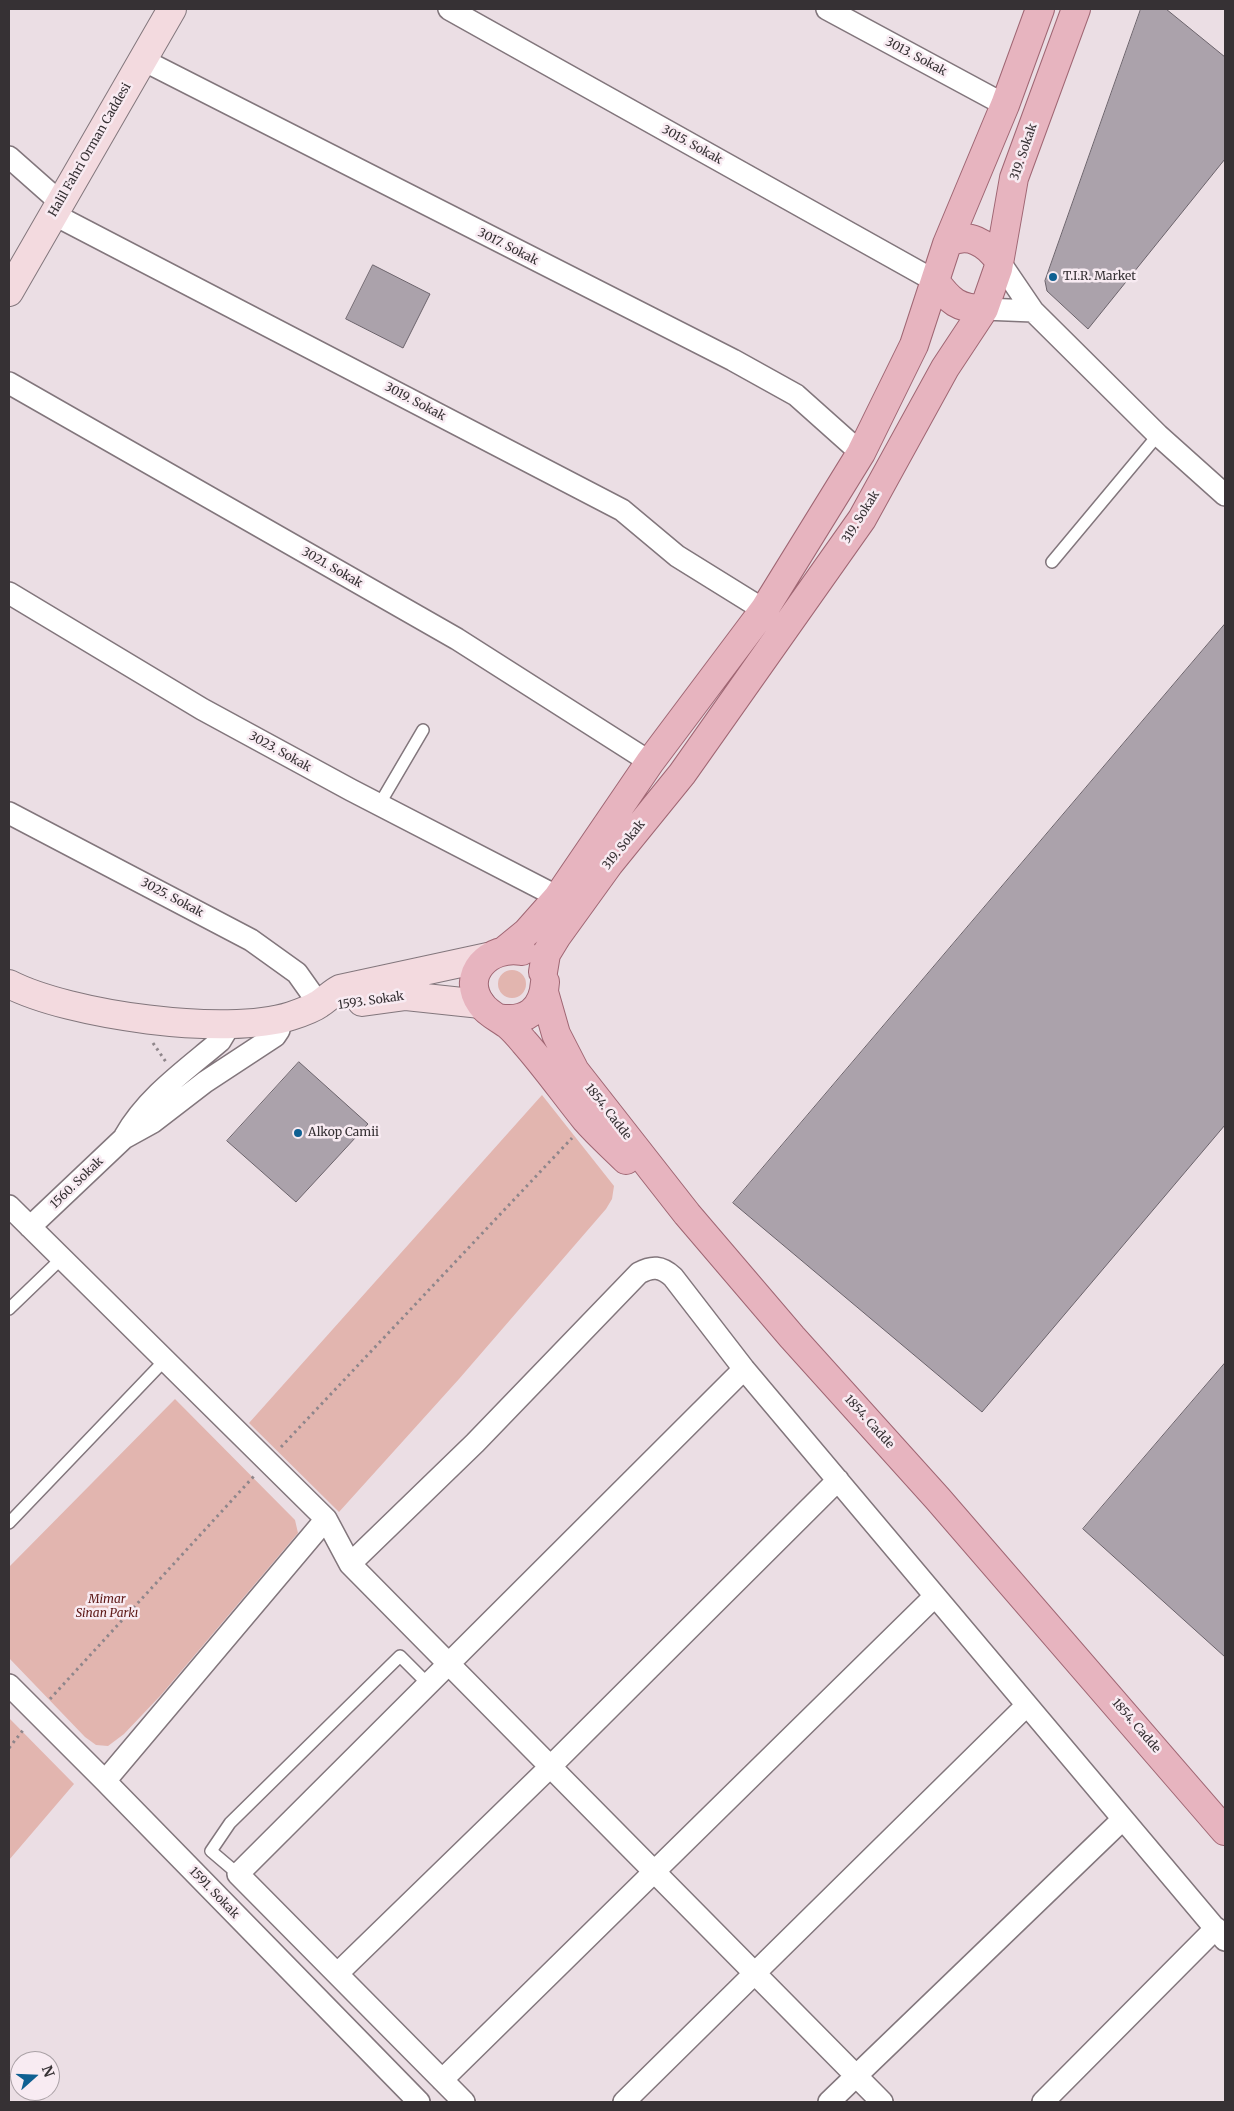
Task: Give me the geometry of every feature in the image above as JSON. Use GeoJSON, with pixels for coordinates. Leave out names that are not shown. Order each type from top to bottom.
{"type":"FeatureCollection","features":[{"type":"Feature","properties":{"kind":"main road","name":"Halil Fahri Orman Caddesi"},"geometry":{"type":"LineString","coordinates":[[9,292],[172,9]]}},
{"type":"Feature","properties":{"kind":"main road","name":"319. Sokak"},"geometry":{"type":"LineString","coordinates":[[496,954],[527,932],[558,897],[650,762],[764,610],[861,453],[914,345],[947,244],[1005,105],[1040,9]]}},
{"type":"Feature","properties":{"kind":"main road","name":"319. Sokak"},"geometry":{"type":"LineString","coordinates":[[544,982],[546,954],[557,936],[609,864],[682,774],[862,519],[944,368],[984,308],[995,280],[1014,178],[1076,9]]}},
{"type":"Feature","properties":{"kind":"main road"},"geometry":{"type":"LineString","coordinates":[[947,244],[955,239],[972,239],[988,248],[999,261]]}},
{"type":"Feature","properties":{"kind":"main road"},"geometry":{"type":"LineString","coordinates":[[935,281],[953,302],[966,307],[984,308]]}},
{"type":"Feature","properties":{"kind":"main road"},"geometry":{"type":"LineString","coordinates":[[490,1011],[510,1020],[522,1018],[532,1012],[540,1003],[544,982],[531,956],[522,952],[496,954],[481,965],[476,974],[476,995],[490,1011],[510,1027],[524,1042],[587,1121],[646,1180],[687,1214]]}},
{"type":"Feature","properties":{"kind":"main road","name":"1593. Sokak"},"geometry":{"type":"LineString","coordinates":[[319,1004],[340,988],[496,954]]}},
{"type":"Feature","properties":{"kind":"main road","name":"1854. Cadde"},"geometry":{"type":"LineString","coordinates":[[544,982],[556,1034],[575,1071],[687,1214],[792,1337],[1074,1654],[1225,1830]]}},
{"type":"Feature","properties":{"kind":"main road"},"geometry":{"type":"LineString","coordinates":[[9,984],[59,1002],[108,1013],[141,1018],[226,1024],[258,1023],[280,1018],[319,1004]]}},
{"type":"Feature","properties":{"kind":"main road","name":"1593. Sokak"},"geometry":{"type":"LineString","coordinates":[[319,1004],[344,1006],[378,998],[406,996],[490,1011]]}},
{"type":"Feature","properties":{"kind":"street","name":"3015. Sokak"},"geometry":{"type":"LineString","coordinates":[[449,9],[935,281]]}},
{"type":"Feature","properties":{"kind":"street","name":"3013. Sokak"},"geometry":{"type":"LineString","coordinates":[[827,9],[1005,105]]}},
{"type":"Feature","properties":{"kind":"street","name":"3017. Sokak"},"geometry":{"type":"LineString","coordinates":[[143,60],[733,360],[796,395],[861,453]]}},
{"type":"Feature","properties":{"kind":"street","name":"3019. Sokak"},"geometry":{"type":"LineString","coordinates":[[9,157],[57,208],[622,510],[677,556],[764,610]]}},
{"type":"Feature","properties":{"kind":"street"},"geometry":{"type":"LineString","coordinates":[[999,261],[1033,311],[1158,435],[1225,494]]}},
{"type":"Feature","properties":{"kind":"street"},"geometry":{"type":"LineString","coordinates":[[984,308],[1033,311]]}},
{"type":"Feature","properties":{"kind":"street","name":"3021. Sokak"},"geometry":{"type":"LineString","coordinates":[[9,383],[456,639],[650,762]]}},
{"type":"Feature","properties":{"kind":"street","name":"3023. Sokak"},"geometry":{"type":"LineString","coordinates":[[9,593],[202,709],[558,897]]}},
{"type":"Feature","properties":{"kind":"street","name":"3025. Sokak"},"geometry":{"type":"LineString","coordinates":[[9,812],[251,940],[297,973],[319,1004]]}},
{"type":"Feature","properties":{"kind":"street"},"geometry":{"type":"LineString","coordinates":[[124,1138],[153,1122],[205,1082],[275,1036],[279,1030],[280,1018]]}},
{"type":"Feature","properties":{"kind":"street"},"geometry":{"type":"LineString","coordinates":[[124,1138],[136,1117],[179,1067],[220,1041],[226,1031],[226,1024]]}},
{"type":"Feature","properties":{"kind":"street"},"geometry":{"type":"LineString","coordinates":[[179,1067],[187,1073],[196,1085],[205,1082]]}},
{"type":"Feature","properties":{"kind":"street","name":"1560. Sokak"},"geometry":{"type":"LineString","coordinates":[[30,1227],[124,1138]]}},
{"type":"Feature","properties":{"kind":"street"},"geometry":{"type":"LineString","coordinates":[[9,1206],[326,1520],[350,1564],[882,2102]]}},
{"type":"Feature","properties":{"kind":"street"},"geometry":{"type":"LineString","coordinates":[[350,1564],[475,1442],[639,1273],[649,1268],[658,1268],[673,1277],[744,1369],[1220,1934],[1043,2102]]}},
{"type":"Feature","properties":{"kind":"street"},"geometry":{"type":"LineString","coordinates":[[464,2102],[238,1874],[744,1369]]}},
{"type":"Feature","properties":{"kind":"street"},"geometry":{"type":"LineString","coordinates":[[336,1974],[550,1767],[838,1480]]}},
{"type":"Feature","properties":{"kind":"street"},"geometry":{"type":"LineString","coordinates":[[105,1781],[326,1520]]}},
{"type":"Feature","properties":{"kind":"street"},"geometry":{"type":"LineString","coordinates":[[442,2080],[935,1596]]}},
{"type":"Feature","properties":{"kind":"street","name":"1591. Sokak"},"geometry":{"type":"LineString","coordinates":[[9,1685],[419,2102]]}},
{"type":"Feature","properties":{"kind":"street"},"geometry":{"type":"LineString","coordinates":[[624,2102],[1027,1705]]}},
{"type":"Feature","properties":{"kind":"street"},"geometry":{"type":"LineString","coordinates":[[828,2102],[1123,1819]]}},
{"type":"Feature","properties":{"kind":"lane"},"geometry":{"type":"LineString","coordinates":[[1052,562],[1158,435]]}},
{"type":"Feature","properties":{"kind":"lane"},"geometry":{"type":"LineString","coordinates":[[379,804],[423,730]]}},
{"type":"Feature","properties":{"kind":"lane"},"geometry":{"type":"LineString","coordinates":[[9,1309],[62,1258]]}},
{"type":"Feature","properties":{"kind":"lane"},"geometry":{"type":"LineString","coordinates":[[9,1523],[165,1360]]}},
{"type":"Feature","properties":{"kind":"lane"},"geometry":{"type":"LineString","coordinates":[[238,1874],[211,1851],[230,1823],[400,1656],[428,1684]]}},
{"type":"Feature","properties":{"kind":"path"},"geometry":{"type":"LineString","coordinates":[[149,1037],[179,1067]]}},
{"type":"Feature","properties":{"kind":"path"},"geometry":{"type":"LineString","coordinates":[[276,1452],[587,1121]]}},
{"type":"Feature","properties":{"kind":"path"},"geometry":{"type":"LineString","coordinates":[[45,1705],[261,1469]]}},
{"type":"Feature","properties":{"kind":"path"},"geometry":{"type":"LineString","coordinates":[[9,1748],[29,1722]]}},
{"type":"Feature","properties":{"kind":"green space"},"geometry":{"type":"Polygon","coordinates":[[[512,970],[522,974],[526,984],[522,994],[512,998],[502,994],[498,984],[502,974],[512,970]]]}},
{"type":"Feature","properties":{"kind":"green space"},"geometry":{"type":"Polygon","coordinates":[[[542,1095],[614,1186],[612,1199],[606,1209],[459,1379],[339,1512],[249,1423],[542,1095]]]}},
{"type":"Feature","properties":{"kind":"green space","name":"Mimar Sinan Parkı"},"geometry":{"type":"Polygon","coordinates":[[[175,1399],[295,1520],[298,1533],[161,1695],[124,1734],[108,1746],[96,1745],[85,1737],[9,1658],[9,1567],[175,1399]]]}},
{"type":"Feature","properties":{"kind":"green space"},"geometry":{"type":"Polygon","coordinates":[[[9,1718],[74,1784],[9,1860],[9,1718]]]}},
{"type":"Feature","properties":{"kind":"building"},"geometry":{"type":"Polygon","coordinates":[[[1141,9],[1166,9],[1225,57],[1225,159],[1088,329],[1047,291],[1045,281],[1141,9]]]}},
{"type":"Feature","properties":{"kind":"building"},"geometry":{"type":"Polygon","coordinates":[[[373,265],[430,294],[403,348],[346,319],[373,265]]]}},
{"type":"Feature","properties":{"kind":"building"},"geometry":{"type":"Polygon","coordinates":[[[1225,624],[1225,1125],[982,1412],[733,1203],[1225,624]]]}},
{"type":"Feature","properties":{"kind":"building","name":"Alkop Camii"},"geometry":{"type":"Polygon","coordinates":[[[299,1062],[368,1124],[296,1202],[227,1141],[299,1062]]]}},
{"type":"Feature","properties":{"kind":"building"},"geometry":{"type":"Polygon","coordinates":[[[1225,1363],[1225,1657],[1083,1529],[1225,1363]]]}},
{"type":"Feature","properties":{"kind":"place","name":"T.I.R. Market"},"geometry":{"type":"Point","coordinates":[1053,277]}},
{"type":"Feature","properties":{"kind":"place","name":"Alkop Camii"},"geometry":{"type":"Point","coordinates":[298,1133]}}]}
